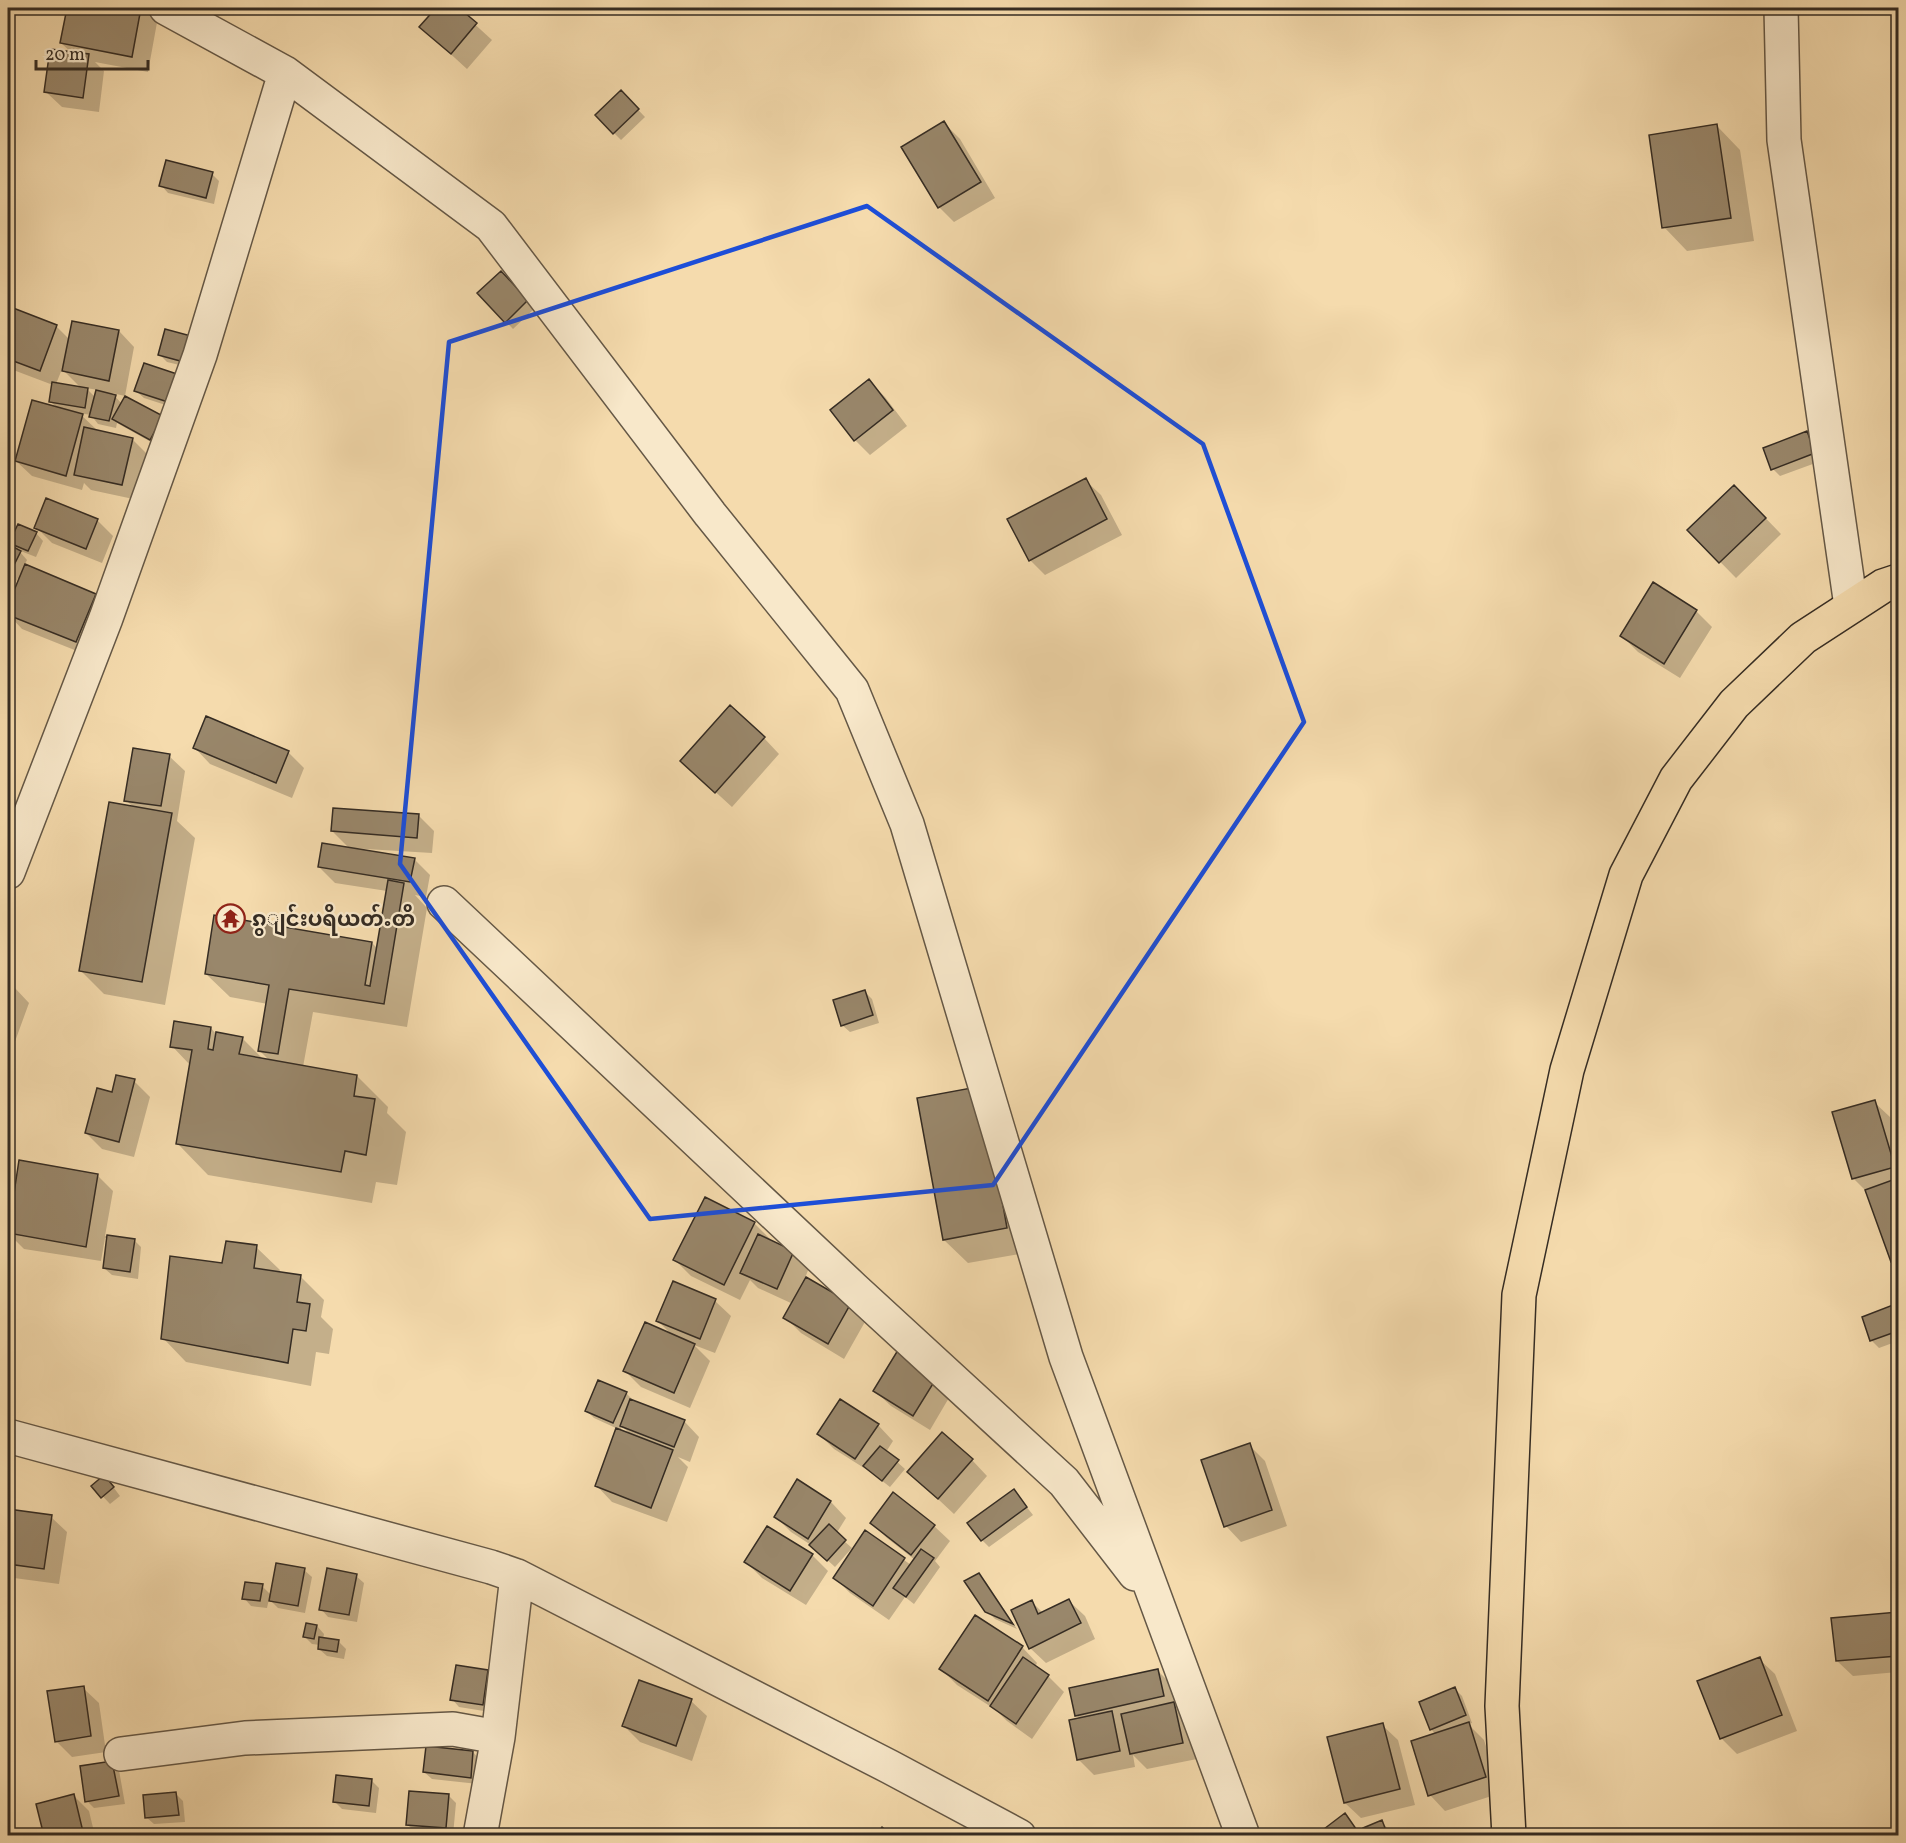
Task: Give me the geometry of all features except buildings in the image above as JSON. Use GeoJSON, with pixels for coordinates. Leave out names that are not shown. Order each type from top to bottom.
{"type":"FeatureCollection","features":[{"type":"Feature","properties":{"kind":"main road"},"geometry":{"type":"LineString","coordinates":[[1509,1836],[1502,1706],[1519,1295],[1567,1070],[1626,875],[1676,779],[1734,704],[1803,638],[1883,586],[1899,581]]}},
{"type":"Feature","properties":{"kind":"street"},"geometry":{"type":"LineString","coordinates":[[166,8],[285,73],[491,226],[710,514],[852,690],[907,824],[1066,1357],[1243,1836]]}},
{"type":"Feature","properties":{"kind":"street"},"geometry":{"type":"LineString","coordinates":[[1780,8],[1784,140],[1851,606]]}},
{"type":"Feature","properties":{"kind":"street"},"geometry":{"type":"LineString","coordinates":[[8,872],[106,618],[200,355],[285,73]]}},
{"type":"Feature","properties":{"kind":"street"},"geometry":{"type":"LineString","coordinates":[[444,903],[853,1288],[1064,1482],[1156,1601]]}},
{"type":"Feature","properties":{"kind":"street"},"geometry":{"type":"LineString","coordinates":[[8,1436],[517,1576],[890,1767],[1019,1836]]}},
{"type":"Feature","properties":{"kind":"street"},"geometry":{"type":"LineString","coordinates":[[480,1836],[498,1737],[517,1576]]}},
{"type":"Feature","properties":{"kind":"street"},"geometry":{"type":"LineString","coordinates":[[122,1754],[244,1738],[453,1729],[498,1737]]}},
{"type":"Feature","properties":{"kind":"highlighted area"},"geometry":{"type":"Polygon","coordinates":[[[867,206],[1203,444],[1304,722],[993,1185],[650,1219],[400,864],[449,342],[867,206]]]}},
{"type":"Feature","properties":{"kind":"place","name":"ၵွျင်းပရိယတ်ႉတိ"},"geometry":{"type":"Point","coordinates":[231,919]}}]}
